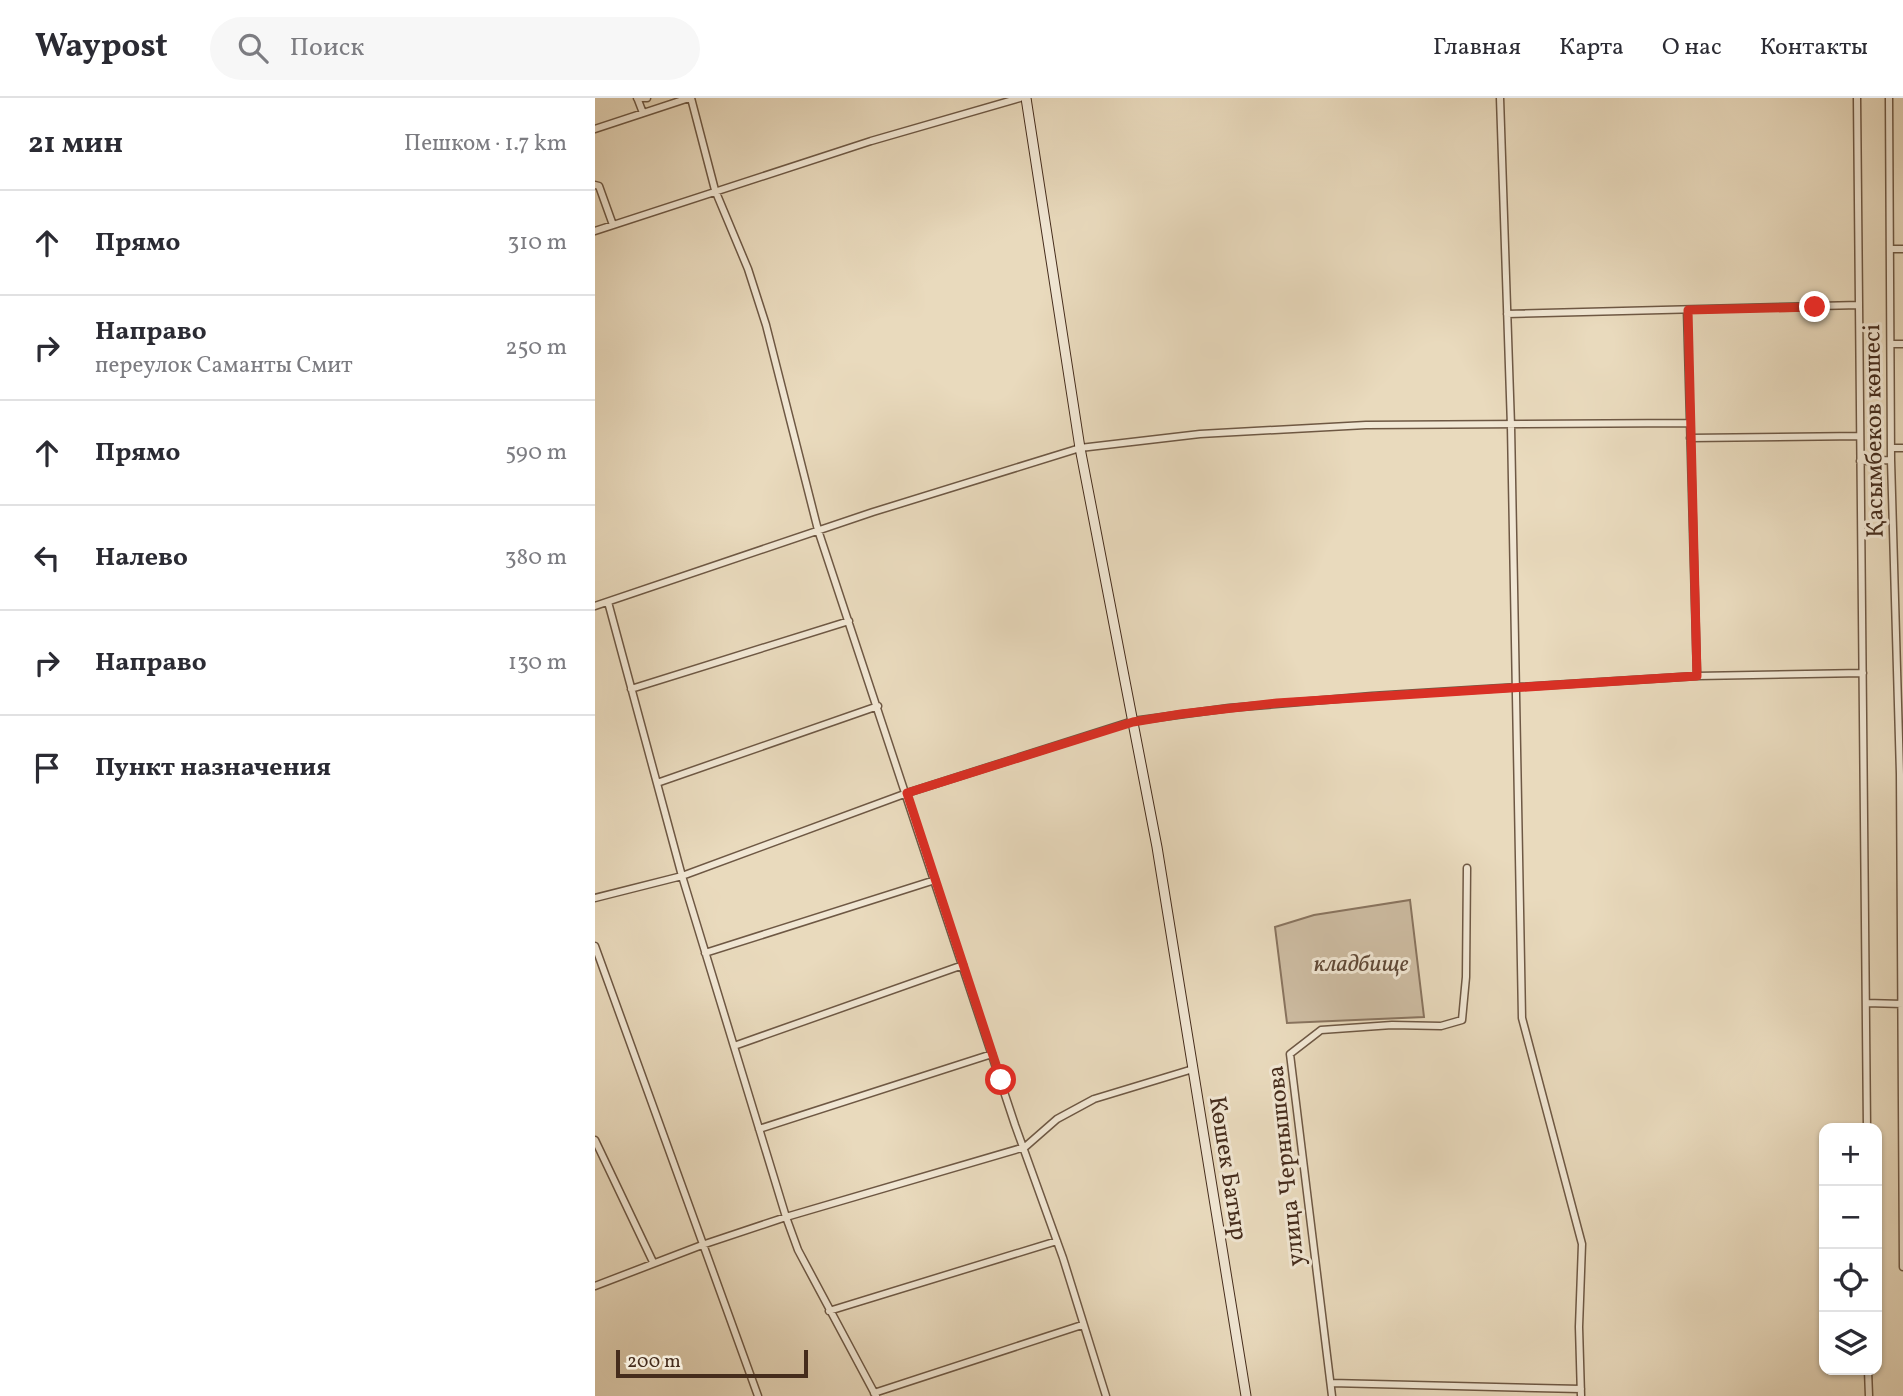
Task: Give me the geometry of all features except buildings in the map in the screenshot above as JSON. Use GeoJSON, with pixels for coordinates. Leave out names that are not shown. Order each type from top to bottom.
{"type":"FeatureCollection","features":[{"type":"Feature","properties":{"kind":"street"},"geometry":{"type":"LineString","coordinates":[[643,113],[637,99],[647,98]]}},
{"type":"Feature","properties":{"kind":"street"},"geometry":{"type":"LineString","coordinates":[[595,129],[690,98],[715,190],[748,269],[766,326],[818,530],[1057,1241],[1105,1396]]}},
{"type":"Feature","properties":{"kind":"street"},"geometry":{"type":"LineString","coordinates":[[595,231],[715,190],[1020,98]]}},
{"type":"Feature","properties":{"kind":"street","name":"Көшек Батыр"},"geometry":{"type":"LineString","coordinates":[[1026,98],[1080,448],[1173,947],[1246,1396]]}},
{"type":"Feature","properties":{"kind":"street"},"geometry":{"type":"LineString","coordinates":[[1331,1383],[1570,1389],[1581,1392],[1579,1327],[1582,1244],[1523,1018],[1511,426],[1500,98]]}},
{"type":"Feature","properties":{"kind":"street"},"geometry":{"type":"LineString","coordinates":[[1857,98],[1867,1123]]}},
{"type":"Feature","properties":{"kind":"street","name":"Қасымбеков көшесі"},"geometry":{"type":"LineString","coordinates":[[1889,98],[1891,460],[1901,774],[1903,1266]]}},
{"type":"Feature","properties":{"kind":"street"},"geometry":{"type":"LineString","coordinates":[[595,185],[599,186],[613,225]]}},
{"type":"Feature","properties":{"kind":"street"},"geometry":{"type":"LineString","coordinates":[[1890,249],[1903,249]]}},
{"type":"Feature","properties":{"kind":"street"},"geometry":{"type":"LineString","coordinates":[[1507,314],[1859,306]]}},
{"type":"Feature","properties":{"kind":"street"},"geometry":{"type":"LineString","coordinates":[[1688,310],[1697,676]]}},
{"type":"Feature","properties":{"kind":"street"},"geometry":{"type":"LineString","coordinates":[[1891,344],[1903,344]]}},
{"type":"Feature","properties":{"kind":"street"},"geometry":{"type":"LineString","coordinates":[[595,606],[818,530],[1080,448],[1200,434],[1355,426],[1689,424]]}},
{"type":"Feature","properties":{"kind":"street"},"geometry":{"type":"LineString","coordinates":[[1690,438],[1860,436]]}},
{"type":"Feature","properties":{"kind":"street"},"geometry":{"type":"LineString","coordinates":[[1891,448],[1903,448]]}},
{"type":"Feature","properties":{"kind":"street"},"geometry":{"type":"LineString","coordinates":[[1860,461],[1891,460]]}},
{"type":"Feature","properties":{"kind":"street"},"geometry":{"type":"LineString","coordinates":[[608,602],[682,876],[786,1217],[798,1250],[875,1395],[1082,1325]]}},
{"type":"Feature","properties":{"kind":"street"},"geometry":{"type":"LineString","coordinates":[[631,689],[849,621]]}},
{"type":"Feature","properties":{"kind":"street"},"geometry":{"type":"LineString","coordinates":[[595,898],[682,876],[907,793],[1133,722],[1277,703],[1697,676],[1863,673]]}},
{"type":"Feature","properties":{"kind":"street"},"geometry":{"type":"LineString","coordinates":[[657,783],[878,706]]}},
{"type":"Feature","properties":{"kind":"street","name":"улица Чернышова"},"geometry":{"type":"LineString","coordinates":[[1332,1396],[1290,1054],[1321,1030],[1392,1025],[1441,1026],[1462,1020],[1466,977],[1467,868]]}},
{"type":"Feature","properties":{"kind":"street"},"geometry":{"type":"LineString","coordinates":[[705,953],[935,880]]}},
{"type":"Feature","properties":{"kind":"street"},"geometry":{"type":"LineString","coordinates":[[595,946],[758,1396]]}},
{"type":"Feature","properties":{"kind":"street"},"geometry":{"type":"LineString","coordinates":[[734,1046],[963,965]]}},
{"type":"Feature","properties":{"kind":"street"},"geometry":{"type":"LineString","coordinates":[[1866,1003],[1902,1004]]}},
{"type":"Feature","properties":{"kind":"street"},"geometry":{"type":"LineString","coordinates":[[759,1129],[992,1054]]}},
{"type":"Feature","properties":{"kind":"street"},"geometry":{"type":"LineString","coordinates":[[595,1286],[653,1262],[786,1217],[1025,1147],[1057,1119],[1094,1099],[1193,1069]]}},
{"type":"Feature","properties":{"kind":"street"},"geometry":{"type":"LineString","coordinates":[[595,1140],[653,1262]]}},
{"type":"Feature","properties":{"kind":"street"},"geometry":{"type":"LineString","coordinates":[[829,1311],[1057,1241]]}},
{"type":"Feature","properties":{"kind":"street"},"geometry":{"type":"LineString","coordinates":[[1868,1375],[1869,1396]]}},
{"type":"Feature","properties":{"kind":"green space","name":"кладбище"},"geometry":{"type":"Polygon","coordinates":[[[1410,900],[1424,1017],[1287,1023],[1275,927],[1314,915],[1410,900]]]}},
{"type":"Feature","properties":{"kind":"route"},"geometry":{"type":"LineString","coordinates":[[1001,1080],[907,793],[1133,722],[1181,714],[1277,703],[1697,676],[1688,310],[1815,307]]}}]}
